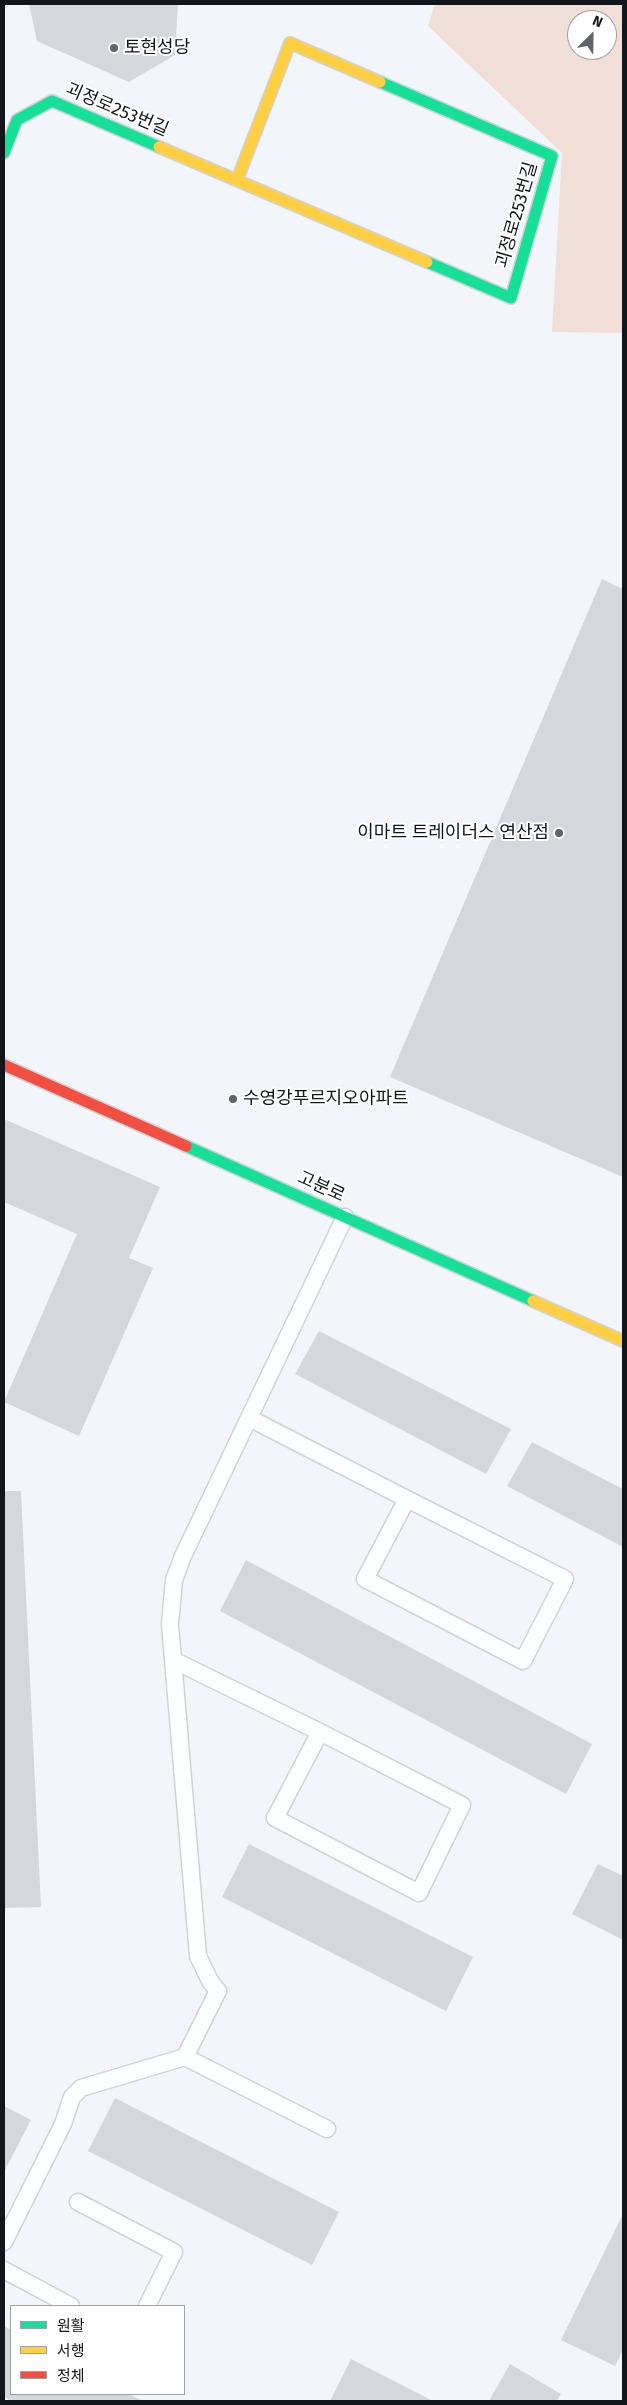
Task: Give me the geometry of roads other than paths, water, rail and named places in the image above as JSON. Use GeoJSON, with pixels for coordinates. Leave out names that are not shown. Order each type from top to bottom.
{"type":"FeatureCollection","features":[{"type":"Feature","properties":{"kind":"street","name":"괴정로253번길"},"geometry":{"type":"LineString","coordinates":[[4,153],[17,120],[52,101],[510,298],[552,156],[290,43],[237,180]]}},
{"type":"Feature","properties":{"kind":"street","name":"고분로"},"geometry":{"type":"LineString","coordinates":[[4,1065],[623,1341]]}},
{"type":"Feature","properties":{"kind":"lane"},"geometry":{"type":"LineString","coordinates":[[185,2057],[218,1991],[210,1981],[198,1956],[170,1624],[174,1580],[183,1556],[345,1217]]}},
{"type":"Feature","properties":{"kind":"lane"},"geometry":{"type":"LineString","coordinates":[[249,1418],[565,1579],[523,1661],[365,1579],[407,1499]]}},
{"type":"Feature","properties":{"kind":"lane"},"geometry":{"type":"LineString","coordinates":[[173,1660],[320,1732],[462,1805],[419,1892],[275,1818],[320,1732]]}},
{"type":"Feature","properties":{"kind":"lane"},"geometry":{"type":"LineString","coordinates":[[4,2242],[64,2124],[72,2097],[81,2088],[185,2057],[327,2129]]}},
{"type":"Feature","properties":{"kind":"lane"},"geometry":{"type":"LineString","coordinates":[[78,2202],[174,2252],[148,2305]]}},
{"type":"Feature","properties":{"kind":"lane"},"geometry":{"type":"LineString","coordinates":[[4,2270],[69,2305]]}},
{"type":"Feature","properties":{"kind":"place","name":"토현성당"},"geometry":{"type":"Point","coordinates":[114,48]}},
{"type":"Feature","properties":{"kind":"place","name":"이마트 트레이더스 연산점"},"geometry":{"type":"Point","coordinates":[559,833]}},
{"type":"Feature","properties":{"kind":"place","name":"수영강푸르지오아파트"},"geometry":{"type":"Point","coordinates":[233,1099]}}]}
